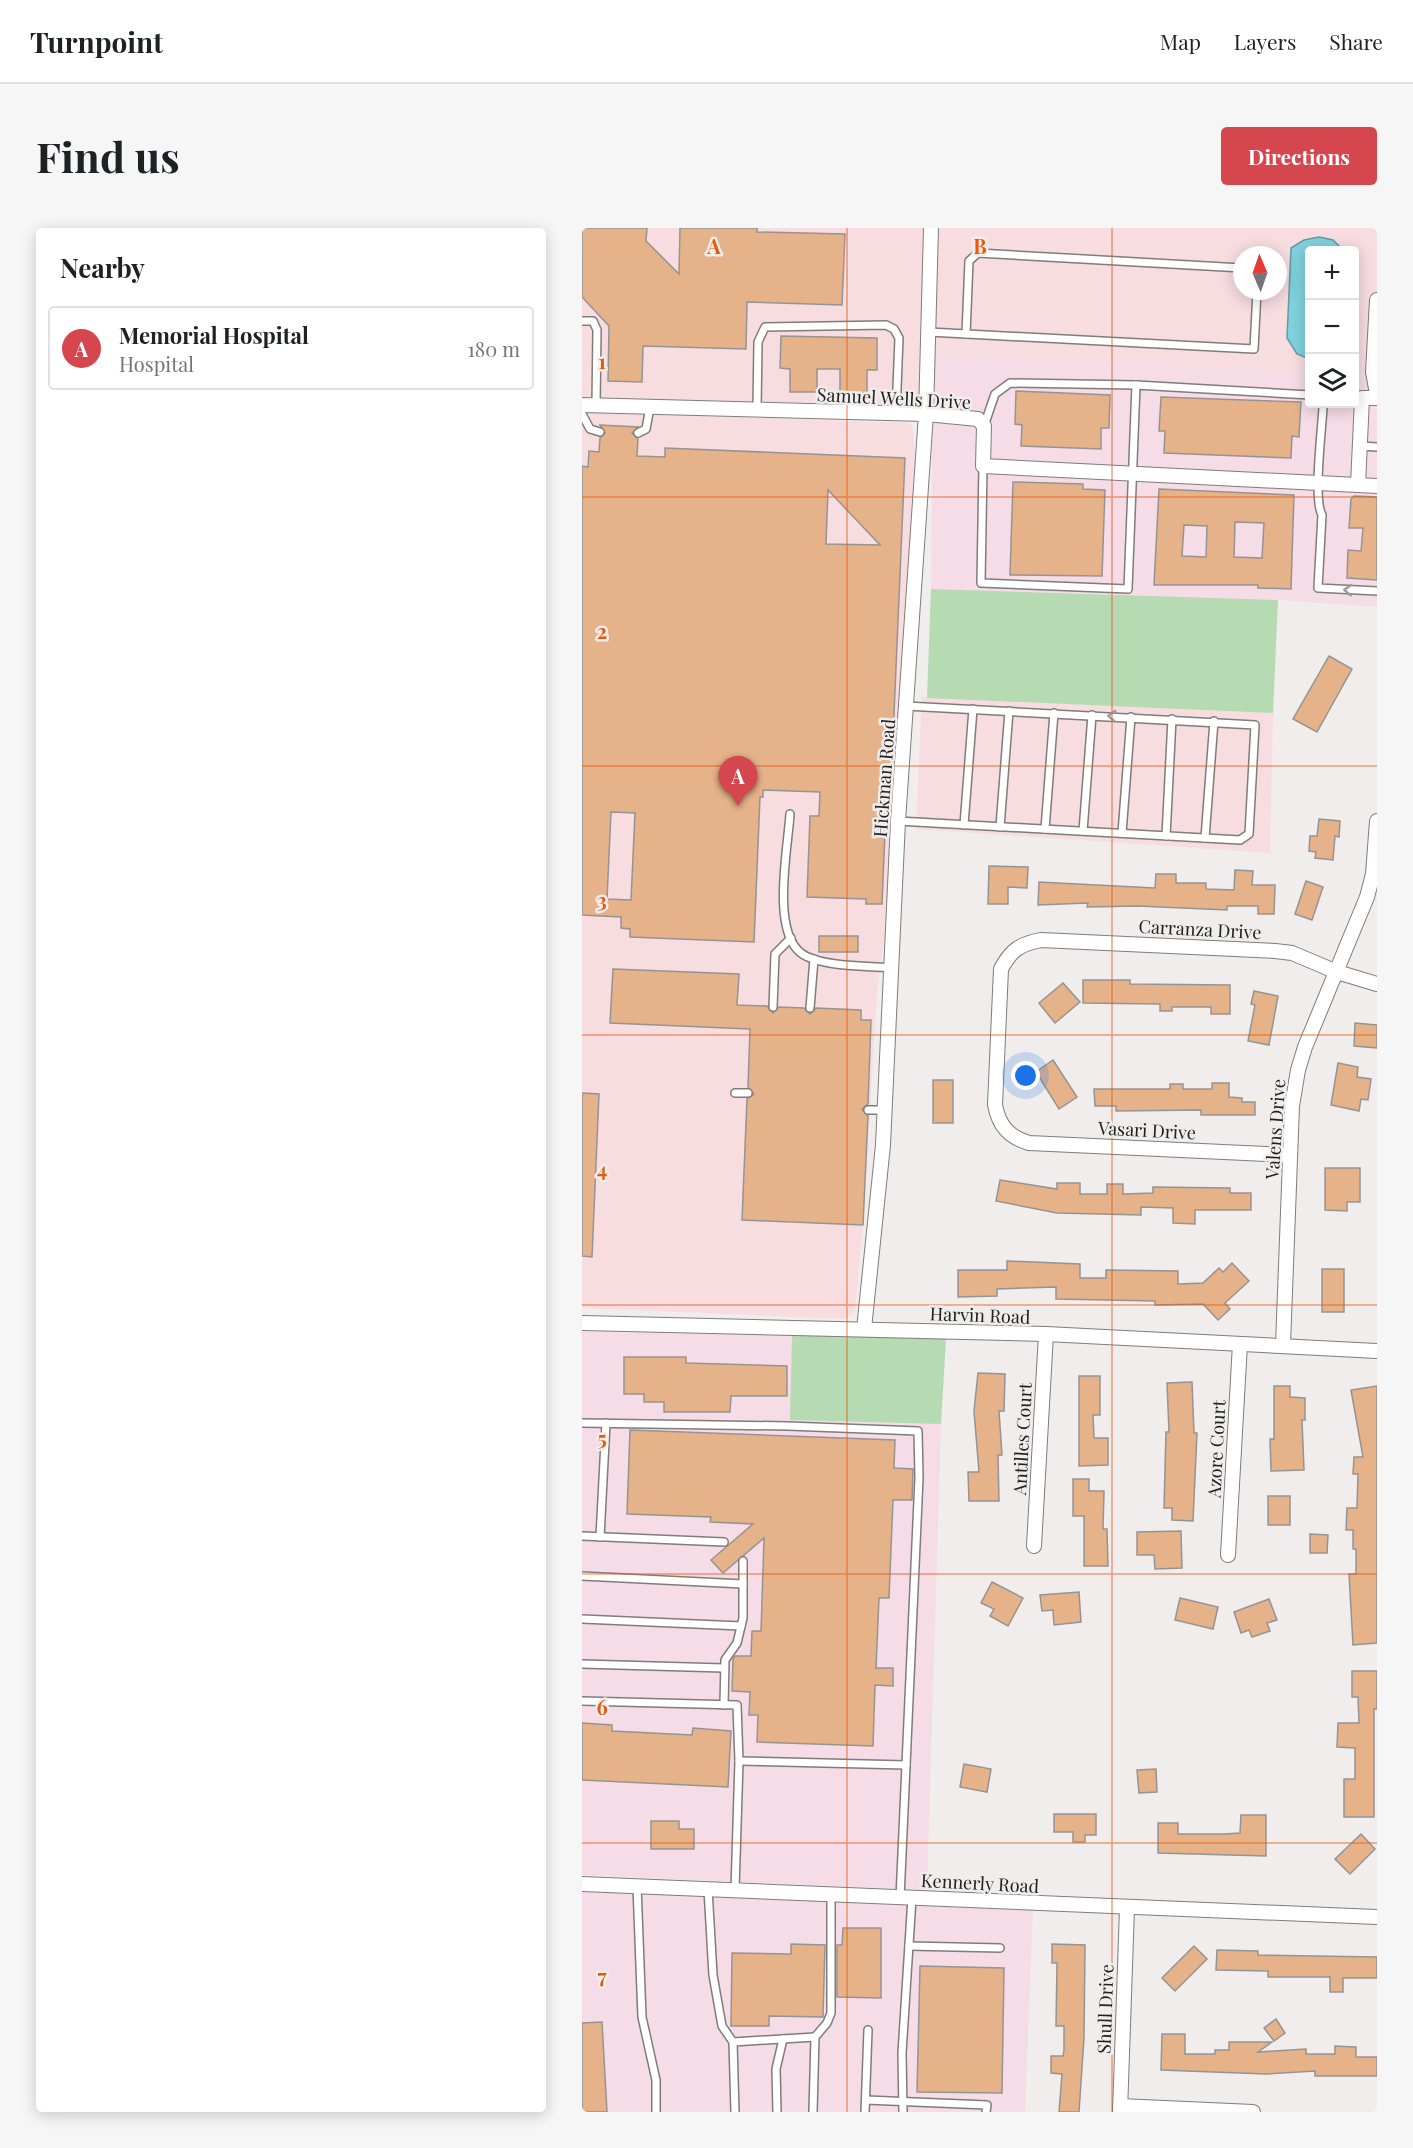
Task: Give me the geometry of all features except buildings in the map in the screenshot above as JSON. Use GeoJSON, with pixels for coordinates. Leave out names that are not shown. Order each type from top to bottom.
{"type":"FeatureCollection","features":[{"type":"Feature","properties":{"kind":"street","name":"Hickman Road"},"geometry":{"type":"LineString","coordinates":[[864,1329],[885,1110],[898,821],[926,414],[931,228]]}},
{"type":"Feature","properties":{"kind":"street"},"geometry":{"type":"LineString","coordinates":[[1359,397],[1377,396],[1375,372],[1377,300]]}},
{"type":"Feature","properties":{"kind":"street","name":"Samuel Wells Drive"},"geometry":{"type":"LineString","coordinates":[[589,405],[926,414],[978,419],[984,426],[983,466]]}},
{"type":"Feature","properties":{"kind":"street"},"geometry":{"type":"LineString","coordinates":[[1358,408],[1358,484]]}},
{"type":"Feature","properties":{"kind":"street"},"geometry":{"type":"LineString","coordinates":[[983,466],[1377,486]]}},
{"type":"Feature","properties":{"kind":"street","name":"Valens Drive"},"geometry":{"type":"LineString","coordinates":[[1283,1345],[1292,1106],[1298,1070],[1367,897],[1373,873],[1377,821]]}},
{"type":"Feature","properties":{"kind":"street","name":"Carranza Drive"},"geometry":{"type":"LineString","coordinates":[[1006,1130],[998,1119],[995,1105],[1001,969],[1008,956],[1017,947],[1041,940],[1275,951],[1292,953],[1337,972],[1377,984]]}},
{"type":"Feature","properties":{"kind":"street","name":"Vasari Drive"},"geometry":{"type":"LineString","coordinates":[[1006,1130],[1015,1138],[1029,1143],[1290,1155]]}},
{"type":"Feature","properties":{"kind":"street","name":"Harvin Road"},"geometry":{"type":"LineString","coordinates":[[582,1323],[1046,1334],[1377,1351]]}},
{"type":"Feature","properties":{"kind":"street","name":"Antilles Court"},"geometry":{"type":"LineString","coordinates":[[1034,1546],[1046,1334]]}},
{"type":"Feature","properties":{"kind":"street","name":"Azore Court"},"geometry":{"type":"LineString","coordinates":[[1228,1556],[1240,1344]]}},
{"type":"Feature","properties":{"kind":"street","name":"Kennerly Road"},"geometry":{"type":"LineString","coordinates":[[582,1884],[1377,1917]]}},
{"type":"Feature","properties":{"kind":"street","name":"Shull Drive"},"geometry":{"type":"LineString","coordinates":[[1120,2109],[1127,1908]]}},
{"type":"Feature","properties":{"kind":"street"},"geometry":{"type":"LineString","coordinates":[[1120,2109],[1253,2112]]}},
{"type":"Feature","properties":{"kind":"lane"},"geometry":{"type":"LineString","coordinates":[[966,334],[969,261],[978,254],[1233,268]]}},
{"type":"Feature","properties":{"kind":"lane"},"geometry":{"type":"LineString","coordinates":[[929,332],[1254,349],[1257,300]]}},
{"type":"Feature","properties":{"kind":"lane"},"geometry":{"type":"LineString","coordinates":[[582,321],[593,321],[597,330],[589,405]]}},
{"type":"Feature","properties":{"kind":"lane"},"geometry":{"type":"LineString","coordinates":[[757,409],[758,342],[765,327],[886,326],[894,329],[899,338],[897,413]]}},
{"type":"Feature","properties":{"kind":"lane"},"geometry":{"type":"LineString","coordinates":[[984,426],[995,394],[1010,382],[1136,385],[1305,395]]}},
{"type":"Feature","properties":{"kind":"lane"},"geometry":{"type":"LineString","coordinates":[[983,466],[981,584],[1128,589],[1136,385]]}},
{"type":"Feature","properties":{"kind":"lane"},"geometry":{"type":"LineString","coordinates":[[638,433],[646,429],[650,407]]}},
{"type":"Feature","properties":{"kind":"lane"},"geometry":{"type":"LineString","coordinates":[[1323,408],[1319,482],[1319,510],[1322,515],[1318,588],[1377,591]]}},
{"type":"Feature","properties":{"kind":"lane"},"geometry":{"type":"LineString","coordinates":[[582,414],[590,429],[600,432]]}},
{"type":"Feature","properties":{"kind":"lane"},"geometry":{"type":"LineString","coordinates":[[1359,446],[1377,447]]}},
{"type":"Feature","properties":{"kind":"lane"},"geometry":{"type":"LineString","coordinates":[[898,821],[1240,840],[1249,834],[1255,724],[906,706]]}},
{"type":"Feature","properties":{"kind":"lane"},"geometry":{"type":"LineString","coordinates":[[964,825],[973,709]]}},
{"type":"Feature","properties":{"kind":"lane"},"geometry":{"type":"LineString","coordinates":[[1000,827],[1009,711]]}},
{"type":"Feature","properties":{"kind":"lane"},"geometry":{"type":"LineString","coordinates":[[1045,829],[1054,713]]}},
{"type":"Feature","properties":{"kind":"lane"},"geometry":{"type":"LineString","coordinates":[[1083,831],[1092,715]]}},
{"type":"Feature","properties":{"kind":"lane"},"geometry":{"type":"LineString","coordinates":[[1122,833],[1131,717]]}},
{"type":"Feature","properties":{"kind":"lane"},"geometry":{"type":"LineString","coordinates":[[1166,836],[1172,719]]}},
{"type":"Feature","properties":{"kind":"lane"},"geometry":{"type":"LineString","coordinates":[[1206,838],[1214,721]]}},
{"type":"Feature","properties":{"kind":"lane"},"geometry":{"type":"LineString","coordinates":[[790,814],[783,918],[790,938],[800,953],[814,959],[892,968]]}},
{"type":"Feature","properties":{"kind":"lane"},"geometry":{"type":"LineString","coordinates":[[773,1007],[775,954],[790,938]]}},
{"type":"Feature","properties":{"kind":"lane"},"geometry":{"type":"LineString","coordinates":[[810,1008],[814,959]]}},
{"type":"Feature","properties":{"kind":"lane"},"geometry":{"type":"LineString","coordinates":[[735,1093],[748,1093]]}},
{"type":"Feature","properties":{"kind":"lane"},"geometry":{"type":"LineString","coordinates":[[868,1110],[885,1110]]}},
{"type":"Feature","properties":{"kind":"lane"},"geometry":{"type":"LineString","coordinates":[[582,1423],[918,1431],[919,1478],[906,1766],[906,1898],[909,1946],[902,2053],[903,2112]]}},
{"type":"Feature","properties":{"kind":"lane"},"geometry":{"type":"LineString","coordinates":[[600,1537],[606,1423]]}},
{"type":"Feature","properties":{"kind":"lane"},"geometry":{"type":"LineString","coordinates":[[582,1536],[724,1542]]}},
{"type":"Feature","properties":{"kind":"lane"},"geometry":{"type":"LineString","coordinates":[[724,1705],[725,1660],[737,1643],[741,1626],[742,1561]]}},
{"type":"Feature","properties":{"kind":"lane"},"geometry":{"type":"LineString","coordinates":[[582,1576],[743,1584]]}},
{"type":"Feature","properties":{"kind":"lane"},"geometry":{"type":"LineString","coordinates":[[582,1619],[741,1626]]}},
{"type":"Feature","properties":{"kind":"lane"},"geometry":{"type":"LineString","coordinates":[[582,1665],[724,1668]]}},
{"type":"Feature","properties":{"kind":"lane"},"geometry":{"type":"LineString","coordinates":[[582,1701],[737,1706],[740,1761],[735,1890]]}},
{"type":"Feature","properties":{"kind":"lane"},"geometry":{"type":"LineString","coordinates":[[740,1761],[906,1766]]}},
{"type":"Feature","properties":{"kind":"lane"},"geometry":{"type":"LineString","coordinates":[[637,1886],[642,2017],[656,2080],[656,2112]]}},
{"type":"Feature","properties":{"kind":"lane"},"geometry":{"type":"LineString","coordinates":[[708,1889],[713,1975],[722,2026],[733,2042],[735,2112]]}},
{"type":"Feature","properties":{"kind":"lane"},"geometry":{"type":"LineString","coordinates":[[813,2112],[814,2037],[827,2023],[831,2013],[831,1895]]}},
{"type":"Feature","properties":{"kind":"lane"},"geometry":{"type":"LineString","coordinates":[[909,1946],[1000,1948]]}},
{"type":"Feature","properties":{"kind":"lane"},"geometry":{"type":"LineString","coordinates":[[865,2112],[868,2030]]}},
{"type":"Feature","properties":{"kind":"lane"},"geometry":{"type":"LineString","coordinates":[[733,2042],[814,2037]]}},
{"type":"Feature","properties":{"kind":"lane"},"geometry":{"type":"LineString","coordinates":[[777,2112],[776,2069],[783,2039]]}},
{"type":"Feature","properties":{"kind":"lane"},"geometry":{"type":"LineString","coordinates":[[866,2100],[987,2105],[986,2112]]}},
{"type":"Feature","properties":{"kind":"lane"},"geometry":{"type":"LineString","coordinates":[[947,2103],[947,2112]]}},
{"type":"Feature","properties":{"kind":"shaded area"},"geometry":{"type":"Polygon","coordinates":[[[582,228],[924,228],[918,399],[912,405],[582,398],[582,228]]]}},
{"type":"Feature","properties":{"kind":"shaded area"},"geometry":{"type":"Polygon","coordinates":[[[938,228],[1377,228],[1377,377],[1359,376],[1359,246],[1305,246],[1305,373],[933,354],[938,228]]]}},
{"type":"Feature","properties":{"kind":"shaded area"},"geometry":{"type":"Polygon","coordinates":[[[933,354],[1305,373],[1305,408],[1359,408],[1359,376],[1377,377],[1377,607],[1278,600],[931,589],[933,354]]]}},
{"type":"Feature","properties":{"kind":"shaded area"},"geometry":{"type":"Polygon","coordinates":[[[582,412],[909,423],[913,428],[915,461],[886,925],[877,993],[863,1225],[855,1311],[845,1319],[582,1308],[582,412]]]}},
{"type":"Feature","properties":{"kind":"shaded area"},"geometry":{"type":"Polygon","coordinates":[[[922,697],[1273,713],[1270,853],[916,829],[922,697]]]}},
{"type":"Feature","properties":{"kind":"shaded area"},"geometry":{"type":"Polygon","coordinates":[[[582,1332],[792,1335],[791,1420],[941,1424],[927,1890],[582,1875],[582,1332]]]}},
{"type":"Feature","properties":{"kind":"shaded area"},"geometry":{"type":"Polygon","coordinates":[[[582,1891],[1033,1909],[1025,2112],[582,2112],[582,1891]]]}},
{"type":"Feature","properties":{"kind":"green space"},"geometry":{"type":"Polygon","coordinates":[[[931,589],[1278,600],[1273,713],[927,698],[931,589]]]}},
{"type":"Feature","properties":{"kind":"green space"},"geometry":{"type":"Polygon","coordinates":[[[792,1335],[946,1339],[941,1424],[790,1420],[792,1335]]]}},
{"type":"Feature","properties":{"kind":"water"},"geometry":{"type":"Polygon","coordinates":[[[1319,237],[1333,240],[1339,246],[1305,246],[1305,357],[1297,354],[1287,338],[1291,248],[1304,240],[1319,237]]]}},
{"type":"Feature","properties":{"kind":"place","name":"Memorial Hospital"},"geometry":{"type":"Point","coordinates":[738,806]}}]}
